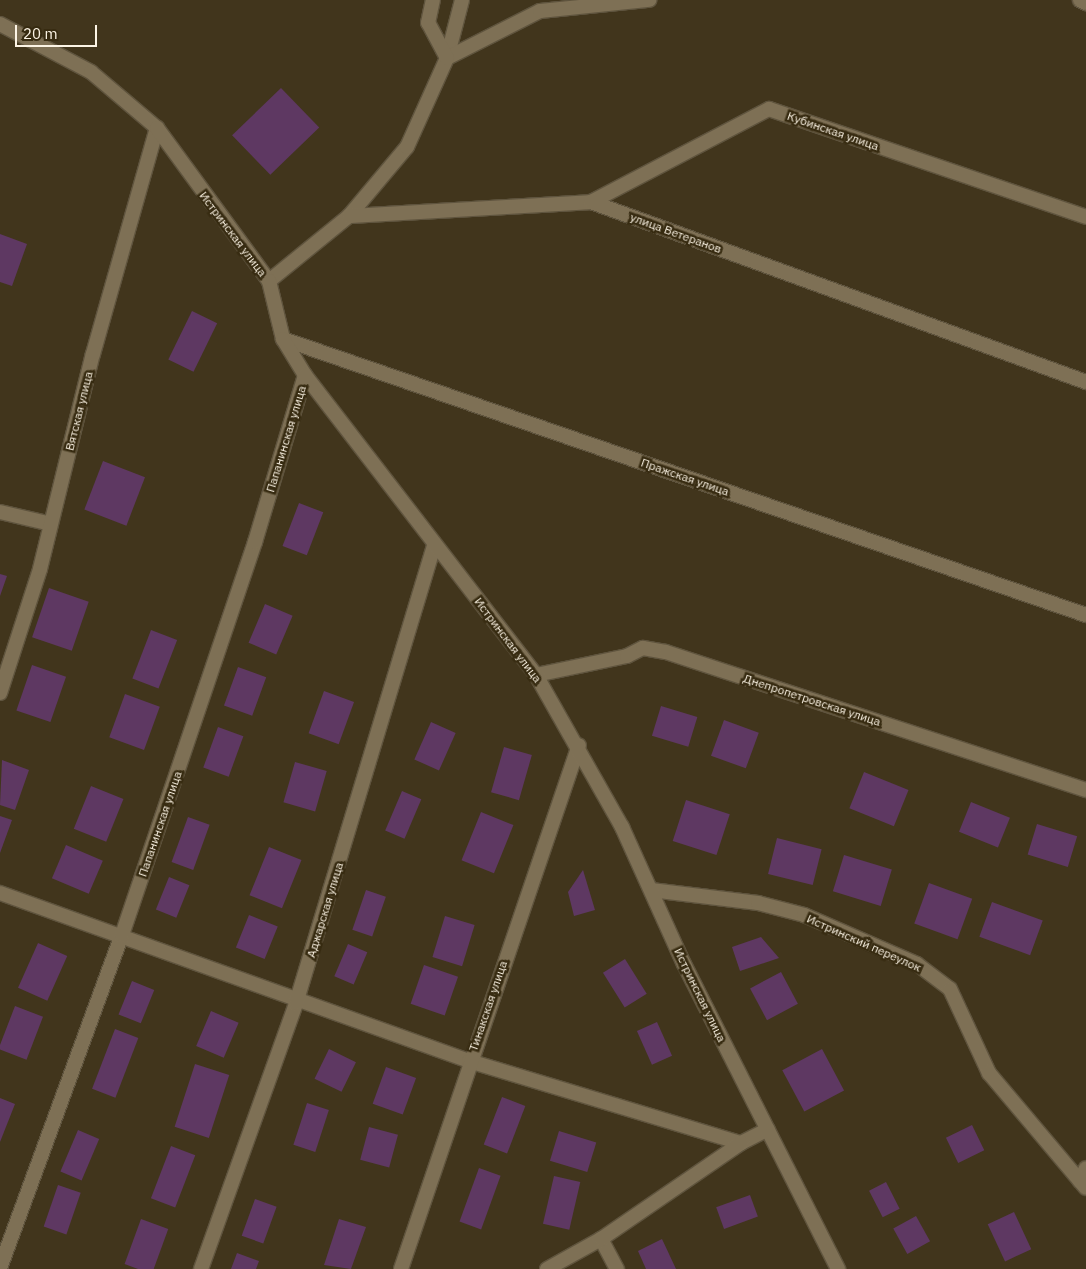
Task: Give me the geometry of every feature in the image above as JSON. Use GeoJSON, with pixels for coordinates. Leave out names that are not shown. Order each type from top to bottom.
{"type":"FeatureCollection","features":[{"type":"Feature","properties":{"kind":"street"},"geometry":{"type":"LineString","coordinates":[[433,0],[428,23],[447,58]]}},
{"type":"Feature","properties":{"kind":"street"},"geometry":{"type":"LineString","coordinates":[[269,281],[349,216],[407,147],[447,58],[462,0]]}},
{"type":"Feature","properties":{"kind":"street"},"geometry":{"type":"LineString","coordinates":[[447,58],[540,11],[649,0]]}},
{"type":"Feature","properties":{"kind":"street"},"geometry":{"type":"LineString","coordinates":[[1080,0],[1086,3]]}},
{"type":"Feature","properties":{"kind":"street","name":"Истринская улица"},"geometry":{"type":"LineString","coordinates":[[0,24],[91,72],[157,128],[269,281],[283,339],[306,375],[434,547],[536,675],[579,745],[838,1269]]}},
{"type":"Feature","properties":{"kind":"street","name":"Кубинская улица"},"geometry":{"type":"LineString","coordinates":[[591,202],[769,109],[1086,217]]}},
{"type":"Feature","properties":{"kind":"street","name":"Вятская улица"},"geometry":{"type":"LineString","coordinates":[[0,693],[51,524],[93,354],[157,128]]}},
{"type":"Feature","properties":{"kind":"street","name":"улица Ветеранов"},"geometry":{"type":"LineString","coordinates":[[349,216],[591,202],[1086,382]]}},
{"type":"Feature","properties":{"kind":"street","name":"Пражская улица"},"geometry":{"type":"LineString","coordinates":[[283,339],[1086,615]]}},
{"type":"Feature","properties":{"kind":"street","name":"Папанинская улица"},"geometry":{"type":"LineString","coordinates":[[0,1268],[122,935],[255,542],[306,375]]}},
{"type":"Feature","properties":{"kind":"street"},"geometry":{"type":"LineString","coordinates":[[0,512],[51,524]]}},
{"type":"Feature","properties":{"kind":"street","name":"Аджарская улица"},"geometry":{"type":"LineString","coordinates":[[201,1269],[296,1003],[434,547]]}},
{"type":"Feature","properties":{"kind":"street","name":"Днепропетровская улица"},"geometry":{"type":"LineString","coordinates":[[536,675],[627,656],[643,648],[666,652],[1086,790]]}},
{"type":"Feature","properties":{"kind":"street","name":"Тинакская улица"},"geometry":{"type":"LineString","coordinates":[[401,1269],[468,1062],[579,745]]}},
{"type":"Feature","properties":{"kind":"street","name":"Истринский переулок"},"geometry":{"type":"LineString","coordinates":[[651,890],[758,903],[804,915],[917,964],[950,989],[989,1073],[1083,1185]]}},
{"type":"Feature","properties":{"kind":"street"},"geometry":{"type":"LineString","coordinates":[[0,893],[122,935],[296,1003],[468,1062],[741,1143]]}},
{"type":"Feature","properties":{"kind":"street"},"geometry":{"type":"LineString","coordinates":[[547,1269],[601,1238],[741,1143],[768,1129]]}},
{"type":"Feature","properties":{"kind":"street"},"geometry":{"type":"LineString","coordinates":[[1083,1185],[1086,1168]]}},
{"type":"Feature","properties":{"kind":"street"},"geometry":{"type":"LineString","coordinates":[[601,1238],[617,1269]]}},
{"type":"Feature","properties":{"kind":"building"},"geometry":{"type":"Polygon","coordinates":[[[281,88],[319,128],[270,175],[232,135],[281,88]]]}},
{"type":"Feature","properties":{"kind":"building"},"geometry":{"type":"Polygon","coordinates":[[[0,234],[27,244],[12,286],[0,282],[0,234]]]}},
{"type":"Feature","properties":{"kind":"building"},"geometry":{"type":"Polygon","coordinates":[[[192,311],[217,323],[193,372],[168,360],[192,311]]]}},
{"type":"Feature","properties":{"kind":"building"},"geometry":{"type":"Polygon","coordinates":[[[103,461],[145,477],[126,526],[84,510],[103,461]]]}},
{"type":"Feature","properties":{"kind":"building"},"geometry":{"type":"Polygon","coordinates":[[[299,503],[323,512],[307,555],[283,546],[299,503]]]}},
{"type":"Feature","properties":{"kind":"building"},"geometry":{"type":"Polygon","coordinates":[[[0,574],[7,576],[0,596],[0,574]]]}},
{"type":"Feature","properties":{"kind":"building"},"geometry":{"type":"Polygon","coordinates":[[[49,588],[89,602],[72,651],[32,637],[49,588]]]}},
{"type":"Feature","properties":{"kind":"building"},"geometry":{"type":"Polygon","coordinates":[[[265,604],[293,616],[276,654],[249,643],[265,604]]]}},
{"type":"Feature","properties":{"kind":"building"},"geometry":{"type":"Polygon","coordinates":[[[151,630],[177,640],[159,689],[132,679],[151,630]]]}},
{"type":"Feature","properties":{"kind":"building"},"geometry":{"type":"Polygon","coordinates":[[[32,665],[66,677],[50,722],[16,710],[32,665]]]}},
{"type":"Feature","properties":{"kind":"building"},"geometry":{"type":"Polygon","coordinates":[[[238,667],[266,677],[252,716],[224,706],[238,667]]]}},
{"type":"Feature","properties":{"kind":"building"},"geometry":{"type":"Polygon","coordinates":[[[324,691],[354,702],[339,744],[309,733],[324,691]]]}},
{"type":"Feature","properties":{"kind":"building"},"geometry":{"type":"Polygon","coordinates":[[[125,694],[160,707],[144,750],[109,737],[125,694]]]}},
{"type":"Feature","properties":{"kind":"building"},"geometry":{"type":"Polygon","coordinates":[[[661,706],[697,717],[688,747],[652,736],[661,706]]]}},
{"type":"Feature","properties":{"kind":"building"},"geometry":{"type":"Polygon","coordinates":[[[724,720],[759,733],[746,768],[711,756],[724,720]]]}},
{"type":"Feature","properties":{"kind":"building"},"geometry":{"type":"Polygon","coordinates":[[[431,722],[456,733],[439,770],[414,759],[431,722]]]}},
{"type":"Feature","properties":{"kind":"building"},"geometry":{"type":"Polygon","coordinates":[[[218,727],[243,736],[229,777],[203,767],[218,727]]]}},
{"type":"Feature","properties":{"kind":"building"},"geometry":{"type":"Polygon","coordinates":[[[504,747],[532,755],[519,800],[491,792],[504,747]]]}},
{"type":"Feature","properties":{"kind":"building"},"geometry":{"type":"Polygon","coordinates":[[[2,760],[29,770],[15,810],[0,805],[2,760]]]}},
{"type":"Feature","properties":{"kind":"building"},"geometry":{"type":"Polygon","coordinates":[[[295,762],[327,771],[315,811],[283,802],[295,762]]]}},
{"type":"Feature","properties":{"kind":"building"},"geometry":{"type":"Polygon","coordinates":[[[864,772],[909,790],[894,826],[849,808],[864,772]]]}},
{"type":"Feature","properties":{"kind":"building"},"geometry":{"type":"Polygon","coordinates":[[[91,786],[123,799],[106,842],[74,829],[91,786]]]}},
{"type":"Feature","properties":{"kind":"building"},"geometry":{"type":"Polygon","coordinates":[[[402,791],[421,799],[405,839],[385,831],[402,791]]]}},
{"type":"Feature","properties":{"kind":"building"},"geometry":{"type":"Polygon","coordinates":[[[686,800],[730,814],[716,855],[673,841],[686,800]]]}},
{"type":"Feature","properties":{"kind":"building"},"geometry":{"type":"Polygon","coordinates":[[[971,802],[1010,818],[998,847],[959,832],[971,802]]]}},
{"type":"Feature","properties":{"kind":"building"},"geometry":{"type":"Polygon","coordinates":[[[481,812],[513,825],[494,873],[462,860],[481,812]]]}},
{"type":"Feature","properties":{"kind":"building"},"geometry":{"type":"Polygon","coordinates":[[[0,816],[12,820],[0,853],[0,816]]]}},
{"type":"Feature","properties":{"kind":"building"},"geometry":{"type":"Polygon","coordinates":[[[188,817],[210,825],[193,870],[172,862],[188,817]]]}},
{"type":"Feature","properties":{"kind":"building"},"geometry":{"type":"Polygon","coordinates":[[[1037,824],[1077,836],[1068,867],[1028,855],[1037,824]]]}},
{"type":"Feature","properties":{"kind":"building"},"geometry":{"type":"Polygon","coordinates":[[[777,838],[822,849],[813,885],[768,874],[777,838]]]}},
{"type":"Feature","properties":{"kind":"building"},"geometry":{"type":"Polygon","coordinates":[[[66,845],[103,861],[89,894],[52,878],[66,845]]]}},
{"type":"Feature","properties":{"kind":"building"},"geometry":{"type":"Polygon","coordinates":[[[269,847],[301,860],[282,908],[250,895],[269,847]]]}},
{"type":"Feature","properties":{"kind":"building"},"geometry":{"type":"Polygon","coordinates":[[[844,855],[892,870],[881,906],[833,891],[844,855]]]}},
{"type":"Feature","properties":{"kind":"building"},"geometry":{"type":"Polygon","coordinates":[[[583,870],[595,910],[574,916],[568,892],[583,870]]]}},
{"type":"Feature","properties":{"kind":"building"},"geometry":{"type":"Polygon","coordinates":[[[169,877],[189,885],[176,918],[156,909],[169,877]]]}},
{"type":"Feature","properties":{"kind":"building"},"geometry":{"type":"Polygon","coordinates":[[[929,883],[972,899],[958,939],[914,923],[929,883]]]}},
{"type":"Feature","properties":{"kind":"building"},"geometry":{"type":"Polygon","coordinates":[[[366,890],[386,897],[372,937],[352,930],[366,890]]]}},
{"type":"Feature","properties":{"kind":"building"},"geometry":{"type":"Polygon","coordinates":[[[992,902],[1043,920],[1030,955],[979,937],[992,902]]]}},
{"type":"Feature","properties":{"kind":"building"},"geometry":{"type":"Polygon","coordinates":[[[249,915],[278,927],[265,959],[236,947],[249,915]]]}},
{"type":"Feature","properties":{"kind":"building"},"geometry":{"type":"Polygon","coordinates":[[[445,916],[475,925],[462,966],[432,957],[445,916]]]}},
{"type":"Feature","properties":{"kind":"building"},"geometry":{"type":"Polygon","coordinates":[[[761,937],[779,958],[740,971],[732,947],[761,937]]]}},
{"type":"Feature","properties":{"kind":"building"},"geometry":{"type":"Polygon","coordinates":[[[38,943],[67,956],[47,1001],[18,988],[38,943]]]}},
{"type":"Feature","properties":{"kind":"building"},"geometry":{"type":"Polygon","coordinates":[[[348,944],[367,952],[354,984],[334,976],[348,944]]]}},
{"type":"Feature","properties":{"kind":"building"},"geometry":{"type":"Polygon","coordinates":[[[625,959],[647,994],[625,1008],[603,973],[625,959]]]}},
{"type":"Feature","properties":{"kind":"building"},"geometry":{"type":"Polygon","coordinates":[[[424,965],[458,977],[445,1015],[411,1004],[424,965]]]}},
{"type":"Feature","properties":{"kind":"building"},"geometry":{"type":"Polygon","coordinates":[[[781,972],[798,1004],[767,1020],[750,988],[781,972]]]}},
{"type":"Feature","properties":{"kind":"building"},"geometry":{"type":"Polygon","coordinates":[[[132,981],[154,990],[141,1023],[119,1014],[132,981]]]}},
{"type":"Feature","properties":{"kind":"building"},"geometry":{"type":"Polygon","coordinates":[[[15,1006],[43,1017],[27,1060],[0,1050],[15,1006]]]}},
{"type":"Feature","properties":{"kind":"building"},"geometry":{"type":"Polygon","coordinates":[[[211,1011],[239,1023],[224,1058],[196,1046],[211,1011]]]}},
{"type":"Feature","properties":{"kind":"building"},"geometry":{"type":"Polygon","coordinates":[[[657,1022],[672,1056],[652,1065],[637,1031],[657,1022]]]}},
{"type":"Feature","properties":{"kind":"building"},"geometry":{"type":"Polygon","coordinates":[[[115,1029],[138,1038],[115,1098],[92,1089],[115,1029]]]}},
{"type":"Feature","properties":{"kind":"building"},"geometry":{"type":"Polygon","coordinates":[[[329,1049],[356,1062],[341,1092],[315,1079],[329,1049]]]}},
{"type":"Feature","properties":{"kind":"building"},"geometry":{"type":"Polygon","coordinates":[[[822,1049],[844,1090],[804,1112],[782,1070],[822,1049]]]}},
{"type":"Feature","properties":{"kind":"building"},"geometry":{"type":"Polygon","coordinates":[[[195,1064],[229,1075],[209,1138],[175,1127],[195,1064]]]}},
{"type":"Feature","properties":{"kind":"building"},"geometry":{"type":"Polygon","coordinates":[[[386,1067],[416,1078],[403,1115],[373,1104],[386,1067]]]}},
{"type":"Feature","properties":{"kind":"building"},"geometry":{"type":"Polygon","coordinates":[[[502,1097],[525,1106],[507,1154],[484,1145],[502,1097]]]}},
{"type":"Feature","properties":{"kind":"building"},"geometry":{"type":"Polygon","coordinates":[[[0,1098],[15,1104],[0,1142],[0,1098]]]}},
{"type":"Feature","properties":{"kind":"building"},"geometry":{"type":"Polygon","coordinates":[[[307,1103],[329,1110],[315,1152],[293,1145],[307,1103]]]}},
{"type":"Feature","properties":{"kind":"building"},"geometry":{"type":"Polygon","coordinates":[[[972,1125],[984,1150],[958,1163],[946,1138],[972,1125]]]}},
{"type":"Feature","properties":{"kind":"building"},"geometry":{"type":"Polygon","coordinates":[[[369,1127],[398,1135],[389,1168],[360,1160],[369,1127]]]}},
{"type":"Feature","properties":{"kind":"building"},"geometry":{"type":"Polygon","coordinates":[[[78,1130],[99,1139],[82,1180],[60,1171],[78,1130]]]}},
{"type":"Feature","properties":{"kind":"building"},"geometry":{"type":"Polygon","coordinates":[[[559,1131],[596,1142],[587,1172],[550,1161],[559,1131]]]}},
{"type":"Feature","properties":{"kind":"building"},"geometry":{"type":"Polygon","coordinates":[[[171,1146],[195,1155],[175,1208],[151,1198],[171,1146]]]}},
{"type":"Feature","properties":{"kind":"building"},"geometry":{"type":"Polygon","coordinates":[[[479,1168],[501,1176],[481,1229],[460,1222],[479,1168]]]}},
{"type":"Feature","properties":{"kind":"building"},"geometry":{"type":"Polygon","coordinates":[[[554,1176],[580,1182],[569,1230],[543,1224],[554,1176]]]}},
{"type":"Feature","properties":{"kind":"building"},"geometry":{"type":"Polygon","coordinates":[[[886,1182],[900,1209],[883,1217],[869,1191],[886,1182]]]}},
{"type":"Feature","properties":{"kind":"building"},"geometry":{"type":"Polygon","coordinates":[[[58,1185],[81,1193],[66,1234],[44,1227],[58,1185]]]}},
{"type":"Feature","properties":{"kind":"building"},"geometry":{"type":"Polygon","coordinates":[[[750,1195],[758,1217],[724,1229],[716,1207],[750,1195]]]}},
{"type":"Feature","properties":{"kind":"building"},"geometry":{"type":"Polygon","coordinates":[[[255,1199],[277,1207],[263,1244],[242,1236],[255,1199]]]}},
{"type":"Feature","properties":{"kind":"building"},"geometry":{"type":"Polygon","coordinates":[[[1014,1212],[1031,1249],[1005,1261],[988,1224],[1014,1212]]]}},
{"type":"Feature","properties":{"kind":"building"},"geometry":{"type":"Polygon","coordinates":[[[916,1216],[930,1241],[907,1254],[893,1229],[916,1216]]]}},
{"type":"Feature","properties":{"kind":"building"},"geometry":{"type":"Polygon","coordinates":[[[141,1219],[168,1229],[154,1269],[138,1269],[125,1264],[141,1219]]]}},
{"type":"Feature","properties":{"kind":"building"},"geometry":{"type":"Polygon","coordinates":[[[339,1219],[366,1227],[351,1269],[324,1265],[339,1219]]]}},
{"type":"Feature","properties":{"kind":"building"},"geometry":{"type":"Polygon","coordinates":[[[662,1239],[676,1269],[646,1269],[638,1251],[662,1239]]]}},
{"type":"Feature","properties":{"kind":"building"},"geometry":{"type":"Polygon","coordinates":[[[237,1253],[259,1261],[256,1269],[231,1269],[237,1253]]]}}]}
